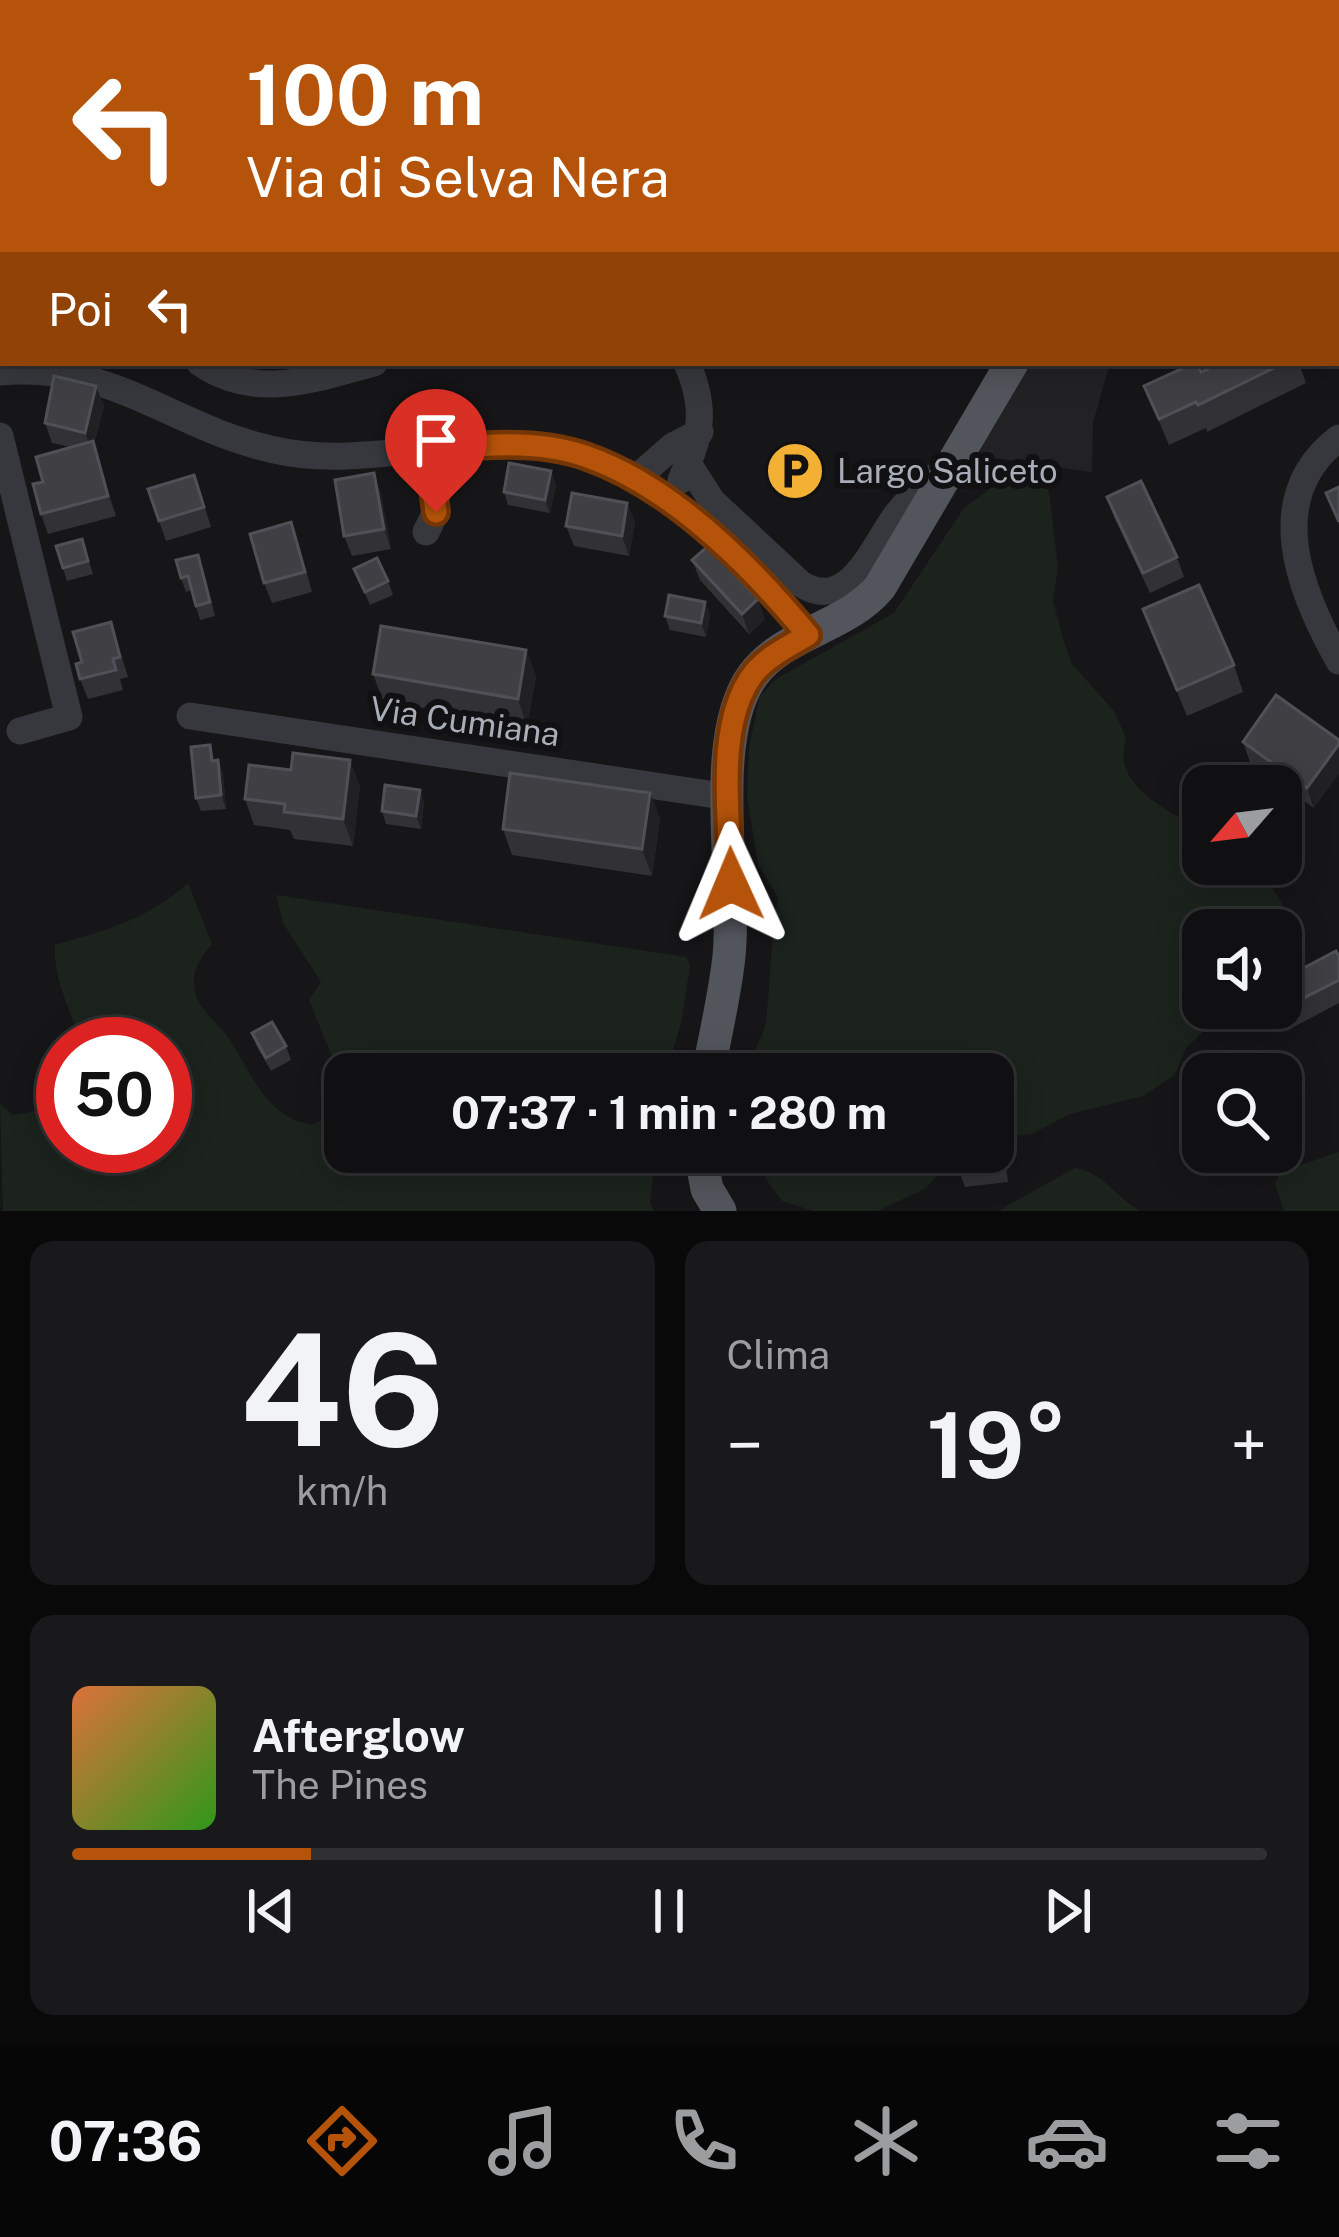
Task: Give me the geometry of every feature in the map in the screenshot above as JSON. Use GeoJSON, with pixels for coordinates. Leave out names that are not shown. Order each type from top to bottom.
{"type":"FeatureCollection","features":[{"type":"Feature","properties":{"kind":"main road"},"geometry":{"type":"LineString","coordinates":[[712,1053],[729,956],[731,724],[746,686],[773,656],[864,603],[880,587],[1010,366]]}},
{"type":"Feature","properties":{"kind":"main road"},"geometry":{"type":"LineString","coordinates":[[704,1173],[720,1211]]}},
{"type":"Feature","properties":{"kind":"street"},"geometry":{"type":"LineString","coordinates":[[206,366],[245,384],[276,386],[361,366]]}},
{"type":"Feature","properties":{"kind":"street"},"geometry":{"type":"LineString","coordinates":[[677,508],[682,475],[700,432],[690,366]]}},
{"type":"Feature","properties":{"kind":"street"},"geometry":{"type":"LineString","coordinates":[[0,372],[68,373],[103,381],[218,433],[297,455],[481,445],[582,455],[677,508],[808,635]]}},
{"type":"Feature","properties":{"kind":"street"},"geometry":{"type":"LineString","coordinates":[[634,480],[673,446],[700,432]]}},
{"type":"Feature","properties":{"kind":"street"},"geometry":{"type":"LineString","coordinates":[[0,436],[69,717],[20,731]]}},
{"type":"Feature","properties":{"kind":"street"},"geometry":{"type":"LineString","coordinates":[[1339,438],[1304,480],[1293,534],[1298,571],[1339,661]]}},
{"type":"Feature","properties":{"kind":"street"},"geometry":{"type":"LineString","coordinates":[[426,532],[436,512],[428,450]]}},
{"type":"Feature","properties":{"kind":"street"},"geometry":{"type":"LineString","coordinates":[[689,466],[712,502],[801,584],[820,592],[842,586],[858,574],[899,512],[926,482],[948,467]]}},
{"type":"Feature","properties":{"kind":"street","name":"Via Cumiana"},"geometry":{"type":"LineString","coordinates":[[190,716],[729,797]]}},
{"type":"Feature","properties":{"kind":"shaded area"},"geometry":{"type":"Polygon","coordinates":[[[1017,366],[1109,366],[1093,423],[1092,472],[978,456],[1017,366]]]}},
{"type":"Feature","properties":{"kind":"shaded area"},"geometry":{"type":"Polygon","coordinates":[[[1033,475],[1048,484],[1058,567],[1053,600],[1063,639],[1072,664],[1114,711],[1126,738],[1124,755],[1134,783],[1182,819],[1182,885],[1269,885],[1284,909],[1182,909],[1182,1029],[1206,1029],[1182,1053],[1175,1075],[1143,1096],[1070,1114],[1032,1134],[1014,1136],[1014,1053],[753,1053],[766,1021],[778,898],[758,864],[747,796],[749,747],[760,696],[776,679],[894,613],[964,508],[1006,477],[1033,475]]]}},
{"type":"Feature","properties":{"kind":"shaded area"},"geometry":{"type":"Polygon","coordinates":[[[188,883],[212,944],[194,980],[203,1009],[282,1113],[311,1125],[324,1118],[324,1173],[653,1173],[650,1202],[654,1211],[3,1211],[0,1104],[13,1115],[36,1111],[36,1173],[192,1173],[192,1017],[71,1017],[55,958],[55,945],[110,928],[188,883]]]}},
{"type":"Feature","properties":{"kind":"shaded area"},"geometry":{"type":"Polygon","coordinates":[[[276,895],[686,957],[690,966],[681,1023],[672,1053],[330,1053],[309,1000],[321,982],[283,923],[276,895]]]}},
{"type":"Feature","properties":{"kind":"shaded area"},"geometry":{"type":"Polygon","coordinates":[[[1339,1152],[1339,1211],[1284,1211],[1275,1184],[1280,1173],[1302,1173],[1302,1165],[1339,1152]]]}},
{"type":"Feature","properties":{"kind":"shaded area"},"geometry":{"type":"Polygon","coordinates":[[[1075,1168],[1093,1174],[1141,1211],[998,1211],[1075,1168]]]}},
{"type":"Feature","properties":{"kind":"shaded area"},"geometry":{"type":"Polygon","coordinates":[[[762,1173],[941,1173],[926,1188],[878,1211],[813,1211],[782,1201],[762,1173]]]}},
{"type":"Feature","properties":{"kind":"building"},"geometry":{"type":"Polygon","coordinates":[[[1189,366],[1198,366],[1201,372],[1214,366],[1278,366],[1159,419],[1144,386],[1189,366]]]}},
{"type":"Feature","properties":{"kind":"building"},"geometry":{"type":"Polygon","coordinates":[[[54,376],[96,386],[85,433],[45,423],[54,376]]]}},
{"type":"Feature","properties":{"kind":"building"},"geometry":{"type":"Polygon","coordinates":[[[93,441],[108,496],[41,514],[33,484],[43,482],[36,457],[93,441]]]}},
{"type":"Feature","properties":{"kind":"building"},"geometry":{"type":"Polygon","coordinates":[[[509,463],[551,471],[545,500],[504,492],[509,463]]]}},
{"type":"Feature","properties":{"kind":"building"},"geometry":{"type":"Polygon","coordinates":[[[374,473],[384,529],[344,536],[335,480],[374,473]]]}},
{"type":"Feature","properties":{"kind":"building"},"geometry":{"type":"Polygon","coordinates":[[[194,475],[204,507],[159,521],[148,489],[194,475]]]}},
{"type":"Feature","properties":{"kind":"building"},"geometry":{"type":"Polygon","coordinates":[[[1141,481],[1177,557],[1143,573],[1107,497],[1141,481]]]}},
{"type":"Feature","properties":{"kind":"building"},"geometry":{"type":"Polygon","coordinates":[[[1339,487],[1339,522],[1326,493],[1339,487]]]}},
{"type":"Feature","properties":{"kind":"building"},"geometry":{"type":"Polygon","coordinates":[[[572,493],[627,503],[622,536],[566,526],[572,493]]]}},
{"type":"Feature","properties":{"kind":"building"},"geometry":{"type":"Polygon","coordinates":[[[291,522],[305,572],[264,583],[250,534],[291,522]]]}},
{"type":"Feature","properties":{"kind":"building"},"geometry":{"type":"Polygon","coordinates":[[[82,539],[88,561],[63,568],[56,546],[82,539]]]}},
{"type":"Feature","properties":{"kind":"building"},"geometry":{"type":"Polygon","coordinates":[[[708,546],[758,599],[742,614],[692,560],[708,546]]]}},
{"type":"Feature","properties":{"kind":"building"},"geometry":{"type":"Polygon","coordinates":[[[198,555],[210,602],[196,606],[188,576],[181,578],[176,560],[198,555]]]}},
{"type":"Feature","properties":{"kind":"building"},"geometry":{"type":"Polygon","coordinates":[[[377,558],[388,581],[365,592],[354,569],[377,558]]]}},
{"type":"Feature","properties":{"kind":"building"},"geometry":{"type":"Polygon","coordinates":[[[1199,585],[1234,665],[1177,690],[1143,609],[1199,585]]]}},
{"type":"Feature","properties":{"kind":"building"},"geometry":{"type":"Polygon","coordinates":[[[669,595],[705,602],[701,623],[665,616],[669,595]]]}},
{"type":"Feature","properties":{"kind":"building"},"geometry":{"type":"Polygon","coordinates":[[[111,622],[120,657],[113,659],[116,670],[80,679],[76,664],[82,662],[73,632],[111,622]]]}},
{"type":"Feature","properties":{"kind":"building"},"geometry":{"type":"Polygon","coordinates":[[[381,626],[526,650],[518,699],[373,674],[381,626]]]}},
{"type":"Feature","properties":{"kind":"building"},"geometry":{"type":"Polygon","coordinates":[[[1276,695],[1339,744],[1307,788],[1302,784],[1302,765],[1275,765],[1243,742],[1276,695]]]}},
{"type":"Feature","properties":{"kind":"building"},"geometry":{"type":"Polygon","coordinates":[[[210,745],[212,761],[218,760],[221,795],[196,798],[191,747],[210,745]]]}},
{"type":"Feature","properties":{"kind":"building"},"geometry":{"type":"Polygon","coordinates":[[[293,753],[350,760],[343,819],[284,812],[285,804],[245,799],[249,765],[291,770],[293,753]]]}},
{"type":"Feature","properties":{"kind":"building"},"geometry":{"type":"Polygon","coordinates":[[[510,773],[650,793],[642,849],[503,829],[510,773]]]}},
{"type":"Feature","properties":{"kind":"building"},"geometry":{"type":"Polygon","coordinates":[[[385,785],[420,790],[416,816],[382,811],[385,785]]]}},
{"type":"Feature","properties":{"kind":"building"},"geometry":{"type":"Polygon","coordinates":[[[1336,951],[1339,957],[1339,980],[1302,999],[1302,969],[1336,951]]]}},
{"type":"Feature","properties":{"kind":"building"},"geometry":{"type":"Polygon","coordinates":[[[272,1022],[286,1046],[266,1058],[252,1033],[272,1022]]]}},
{"type":"Feature","properties":{"kind":"place","name":"Largo Saliceto"},"geometry":{"type":"Point","coordinates":[795,471]}},
{"type":"Feature","properties":{"kind":"route"},"geometry":{"type":"LineString","coordinates":[[436,512],[428,450],[481,445],[582,455],[677,508],[808,635],[755,672],[731,724],[731,884]]}}]}
